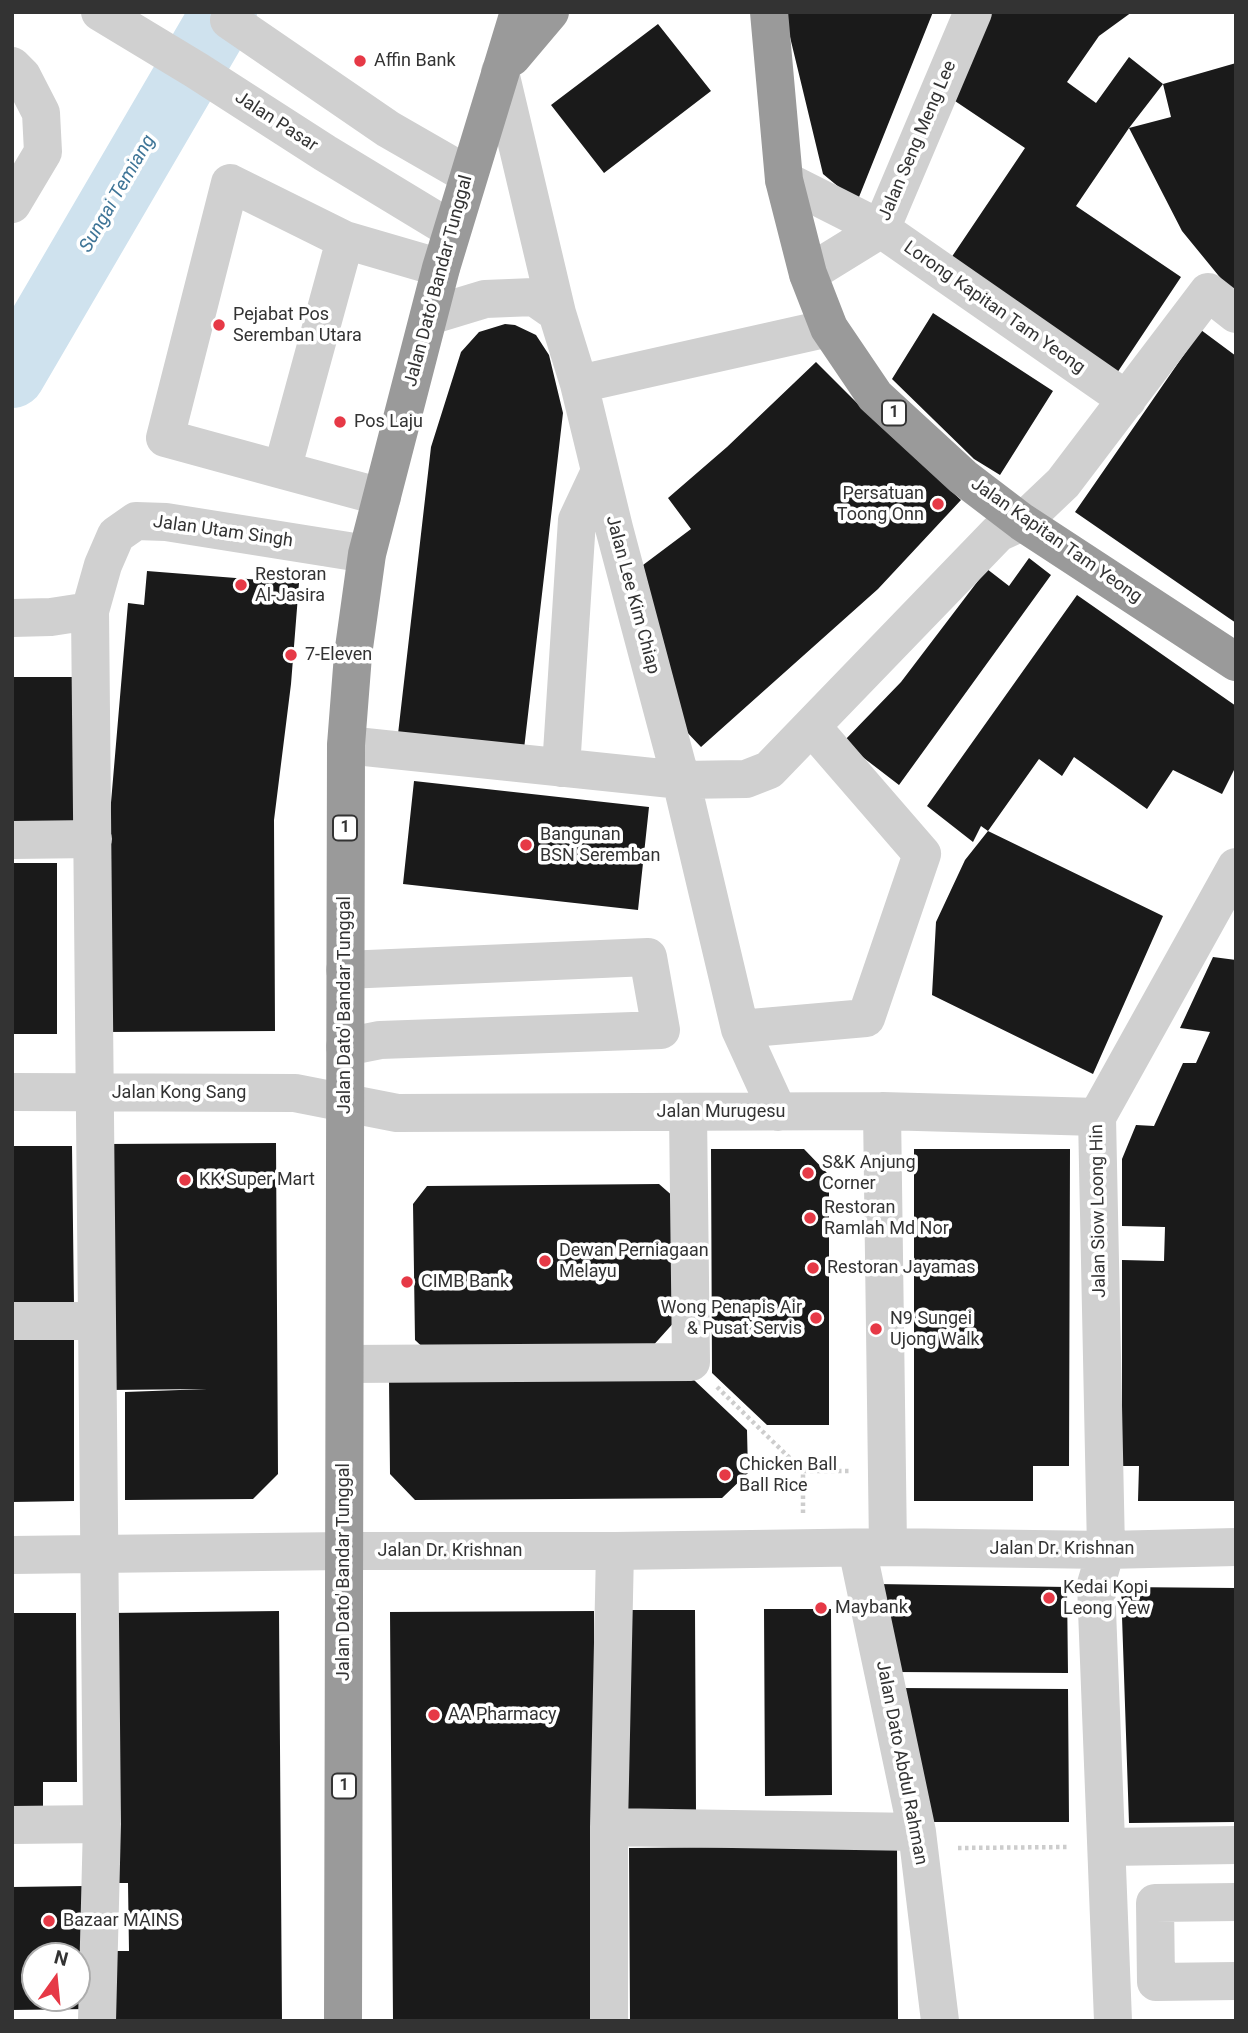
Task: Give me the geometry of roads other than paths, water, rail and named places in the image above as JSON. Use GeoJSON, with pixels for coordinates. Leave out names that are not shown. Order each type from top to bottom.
{"type":"FeatureCollection","features":[{"type":"Feature","properties":{"kind":"highway","name":"Jalan Dato' Bandar Tunggal"},"geometry":{"type":"LineString","coordinates":[[343,2021],[345,745],[353,655],[367,554],[441,268],[519,12]]}},
{"type":"Feature","properties":{"kind":"highway"},"geometry":{"type":"LineString","coordinates":[[499,72],[550,12]]}},
{"type":"Feature","properties":{"kind":"highway","name":"Jalan Kapitan Tam Yeong"},"geometry":{"type":"LineString","coordinates":[[767,15],[784,180],[808,274],[829,328],[875,396],[963,477],[1022,522],[1236,662]]}},
{"type":"Feature","properties":{"kind":"street","name":"Jalan Pasar"},"geometry":{"type":"LineString","coordinates":[[100,12],[452,230]]}},
{"type":"Feature","properties":{"kind":"street"},"geometry":{"type":"LineString","coordinates":[[234,12],[229,20],[388,129],[468,175]]}},
{"type":"Feature","properties":{"kind":"street","name":"Jalan Seng Meng Lee"},"geometry":{"type":"LineString","coordinates":[[808,274],[881,229],[973,12]]}},
{"type":"Feature","properties":{"kind":"street"},"geometry":{"type":"LineString","coordinates":[[12,66],[22,76],[41,113],[43,152],[12,204]]}},
{"type":"Feature","properties":{"kind":"street","name":"Jalan Lee Kim Chiap"},"geometry":{"type":"LineString","coordinates":[[499,72],[557,313],[579,384],[681,780],[740,1029],[778,1112]]}},
{"type":"Feature","properties":{"kind":"street","name":"Lorong Kapitan Tam Yeong"},"geometry":{"type":"LineString","coordinates":[[784,180],[881,229],[1127,400]]}},
{"type":"Feature","properties":{"kind":"street"},"geometry":{"type":"LineString","coordinates":[[382,497],[165,438],[230,183],[345,240],[441,268]]}},
{"type":"Feature","properties":{"kind":"street"},"geometry":{"type":"LineString","coordinates":[[282,470],[345,240]]}},
{"type":"Feature","properties":{"kind":"street"},"geometry":{"type":"LineString","coordinates":[[345,745],[681,780],[746,779],[769,770],[998,533],[1022,522],[1063,483],[1208,292],[1236,314]]}},
{"type":"Feature","properties":{"kind":"street"},"geometry":{"type":"LineString","coordinates":[[429,316],[485,299],[534,298],[557,313]]}},
{"type":"Feature","properties":{"kind":"street"},"geometry":{"type":"LineString","coordinates":[[579,384],[829,328]]}},
{"type":"Feature","properties":{"kind":"street"},"geometry":{"type":"LineString","coordinates":[[561,768],[577,520],[600,471]]}},
{"type":"Feature","properties":{"kind":"street","name":"Jalan Utam Singh"},"geometry":{"type":"LineString","coordinates":[[97,2021],[102,1824],[90,611],[103,565],[116,535],[136,521],[166,522],[367,554]]}},
{"type":"Feature","properties":{"kind":"street"},"geometry":{"type":"LineString","coordinates":[[12,618],[51,617],[90,611]]}},
{"type":"Feature","properties":{"kind":"street"},"geometry":{"type":"LineString","coordinates":[[740,1029],[866,1018],[922,854],[812,727]]}},
{"type":"Feature","properties":{"kind":"street"},"geometry":{"type":"LineString","coordinates":[[12,839],[93,839]]}},
{"type":"Feature","properties":{"kind":"street","name":"Jalan Siow Loong Hin"},"geometry":{"type":"LineString","coordinates":[[1113,2021],[1096,1584],[1106,1550],[1097,1116],[1236,867]]}},
{"type":"Feature","properties":{"kind":"street"},"geometry":{"type":"LineString","coordinates":[[345,970],[648,957],[661,1030],[380,1040],[345,1047]]}},
{"type":"Feature","properties":{"kind":"street","name":"Jalan Kong Sang"},"geometry":{"type":"LineString","coordinates":[[12,1093],[295,1093],[345,1104]]}},
{"type":"Feature","properties":{"kind":"street","name":"Jalan Murugesu"},"geometry":{"type":"LineString","coordinates":[[345,1104],[397,1113],[883,1111],[1097,1116]]}},
{"type":"Feature","properties":{"kind":"street"},"geometry":{"type":"LineString","coordinates":[[873,1548],[887,1472],[883,1111]]}},
{"type":"Feature","properties":{"kind":"street"},"geometry":{"type":"LineString","coordinates":[[345,1364],[691,1362],[688,1113]]}},
{"type":"Feature","properties":{"kind":"street"},"geometry":{"type":"LineString","coordinates":[[12,1321],[97,1321]]}},
{"type":"Feature","properties":{"kind":"street","name":"Jalan Dr. Krishnan"},"geometry":{"type":"LineString","coordinates":[[12,1555],[873,1548],[1106,1550],[1236,1547]]}},
{"type":"Feature","properties":{"kind":"street","name":"Jalan Dato Abdul Rahman"},"geometry":{"type":"LineString","coordinates":[[873,1548],[918,1840],[940,2021]]}},
{"type":"Feature","properties":{"kind":"street"},"geometry":{"type":"LineString","coordinates":[[609,2021],[609,1827],[615,1551]]}},
{"type":"Feature","properties":{"kind":"street"},"geometry":{"type":"LineString","coordinates":[[12,1825],[102,1824]]}},
{"type":"Feature","properties":{"kind":"street"},"geometry":{"type":"LineString","coordinates":[[609,1827],[918,1840]]}},
{"type":"Feature","properties":{"kind":"street"},"geometry":{"type":"LineString","coordinates":[[1108,1847],[1236,1845]]}},
{"type":"Feature","properties":{"kind":"street"},"geometry":{"type":"LineString","coordinates":[[1236,1902],[1155,1903],[1156,1982],[1236,1981]]}},
{"type":"Feature","properties":{"kind":"waterway","name":"Sungai Temiang"},"geometry":{"type":"LineString","coordinates":[[12,375],[224,12]]}},
{"type":"Feature","properties":{"kind":"place","name":"Affin Bank"},"geometry":{"type":"Point","coordinates":[360,61]}},
{"type":"Feature","properties":{"kind":"place","name":"Pejabat Pos Seremban Utara"},"geometry":{"type":"Point","coordinates":[219,325]}},
{"type":"Feature","properties":{"kind":"place","name":"Pos Laju"},"geometry":{"type":"Point","coordinates":[340,422]}},
{"type":"Feature","properties":{"kind":"place","name":"Persatuan Toong Onn"},"geometry":{"type":"Point","coordinates":[938,504]}},
{"type":"Feature","properties":{"kind":"place","name":"Restoran Al-Jasira"},"geometry":{"type":"Point","coordinates":[241,585]}},
{"type":"Feature","properties":{"kind":"place","name":"7-Eleven"},"geometry":{"type":"Point","coordinates":[291,655]}},
{"type":"Feature","properties":{"kind":"place","name":"Bangunan BSN Seremban"},"geometry":{"type":"Point","coordinates":[526,845]}},
{"type":"Feature","properties":{"kind":"place","name":"S&K Anjung Corner"},"geometry":{"type":"Point","coordinates":[808,1173]}},
{"type":"Feature","properties":{"kind":"place","name":"KK Super Mart"},"geometry":{"type":"Point","coordinates":[185,1180]}},
{"type":"Feature","properties":{"kind":"place","name":"Restoran Ramlah Md Nor"},"geometry":{"type":"Point","coordinates":[810,1218]}},
{"type":"Feature","properties":{"kind":"place","name":"Dewan Perniagaan Melayu"},"geometry":{"type":"Point","coordinates":[545,1261]}},
{"type":"Feature","properties":{"kind":"place","name":"Restoran Jayamas"},"geometry":{"type":"Point","coordinates":[813,1268]}},
{"type":"Feature","properties":{"kind":"place","name":"CIMB Bank"},"geometry":{"type":"Point","coordinates":[407,1282]}},
{"type":"Feature","properties":{"kind":"place","name":"Wong Penapis Air & Pusat Servis"},"geometry":{"type":"Point","coordinates":[816,1318]}},
{"type":"Feature","properties":{"kind":"place","name":"N9 Sungei Ujong Walk"},"geometry":{"type":"Point","coordinates":[876,1329]}},
{"type":"Feature","properties":{"kind":"place","name":"Chicken Ball Ball Rice"},"geometry":{"type":"Point","coordinates":[725,1475]}},
{"type":"Feature","properties":{"kind":"place","name":"Kedai Kopi Leong Yew"},"geometry":{"type":"Point","coordinates":[1049,1598]}},
{"type":"Feature","properties":{"kind":"place","name":"Maybank"},"geometry":{"type":"Point","coordinates":[821,1608]}},
{"type":"Feature","properties":{"kind":"place","name":"AA Pharmacy"},"geometry":{"type":"Point","coordinates":[434,1715]}},
{"type":"Feature","properties":{"kind":"place","name":"Bazaar MAINS"},"geometry":{"type":"Point","coordinates":[49,1921]}}]}
